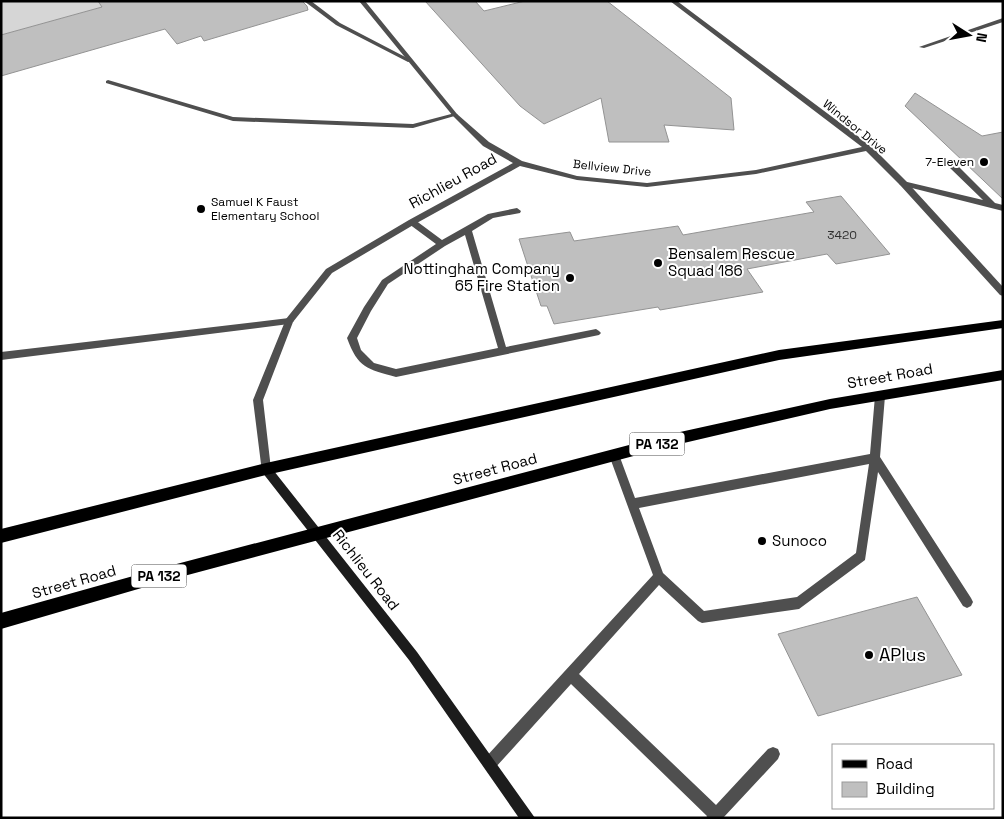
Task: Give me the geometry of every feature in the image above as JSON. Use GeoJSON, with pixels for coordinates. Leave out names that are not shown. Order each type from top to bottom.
{"type":"FeatureCollection","features":[{"type":"Feature","properties":{"kind":"main road"},"geometry":{"type":"LineString","coordinates":[[1,536],[266,469],[779,355],[1003,324]]}},
{"type":"Feature","properties":{"kind":"main road","name":"Street Road"},"geometry":{"type":"LineString","coordinates":[[1,621],[169,573],[671,440],[811,408],[1003,375]]}},
{"type":"Feature","properties":{"kind":"main road","name":"Richlieu Road"},"geometry":{"type":"LineString","coordinates":[[266,469],[413,656],[528,818]]}},
{"type":"Feature","properties":{"kind":"street"},"geometry":{"type":"LineString","coordinates":[[307,1],[338,24],[410,61]]}},
{"type":"Feature","properties":{"kind":"street","name":"Bellview Drive"},"geometry":{"type":"LineString","coordinates":[[362,1],[455,115],[486,144],[519,163],[577,178],[647,185],[756,172],[868,148]]}},
{"type":"Feature","properties":{"kind":"street","name":"Windsor Drive"},"geometry":{"type":"LineString","coordinates":[[673,1],[868,148],[903,182],[1003,293]]}},
{"type":"Feature","properties":{"kind":"street"},"geometry":{"type":"LineString","coordinates":[[922,47],[1003,20]]}},
{"type":"Feature","properties":{"kind":"street"},"geometry":{"type":"LineString","coordinates":[[108,82],[233,119],[413,126],[455,115]]}},
{"type":"Feature","properties":{"kind":"street","name":"Richlieu Road"},"geometry":{"type":"LineString","coordinates":[[266,469],[258,400],[289,321],[329,271],[412,222],[519,163]]}},
{"type":"Feature","properties":{"kind":"street"},"geometry":{"type":"LineString","coordinates":[[952,164],[992,206]]}},
{"type":"Feature","properties":{"kind":"street"},"geometry":{"type":"LineString","coordinates":[[903,182],[1003,208]]}},
{"type":"Feature","properties":{"kind":"street"},"geometry":{"type":"LineString","coordinates":[[517,211],[491,216],[442,244],[385,282],[367,309],[352,338],[357,352],[371,366],[396,373],[596,333]]}},
{"type":"Feature","properties":{"kind":"street"},"geometry":{"type":"LineString","coordinates":[[412,222],[442,244]]}},
{"type":"Feature","properties":{"kind":"street"},"geometry":{"type":"LineString","coordinates":[[468,230],[503,351]]}},
{"type":"Feature","properties":{"kind":"street"},"geometry":{"type":"LineString","coordinates":[[1,356],[289,321]]}},
{"type":"Feature","properties":{"kind":"street"},"geometry":{"type":"LineString","coordinates":[[614,455],[659,577],[702,617],[799,603],[861,556],[875,458],[880,396]]}},
{"type":"Feature","properties":{"kind":"street"},"geometry":{"type":"LineString","coordinates":[[632,504],[875,458]]}},
{"type":"Feature","properties":{"kind":"street"},"geometry":{"type":"LineString","coordinates":[[875,458],[967,602]]}},
{"type":"Feature","properties":{"kind":"street"},"geometry":{"type":"LineString","coordinates":[[490,764],[659,577]]}},
{"type":"Feature","properties":{"kind":"street"},"geometry":{"type":"LineString","coordinates":[[570,674],[714,816],[773,754]]}},
{"type":"Feature","properties":{"kind":"shaded area"},"geometry":{"type":"Polygon","coordinates":[[[1,1],[116,1],[101,5],[102,7],[1,35],[1,1]]]}},
{"type":"Feature","properties":{"kind":"building"},"geometry":{"type":"Polygon","coordinates":[[[98,1],[302,1],[308,10],[204,41],[201,36],[177,44],[165,29],[1,76],[1,35],[102,7],[98,1]]]}},
{"type":"Feature","properties":{"kind":"building"},"geometry":{"type":"Polygon","coordinates":[[[425,1],[475,1],[484,11],[525,1],[607,1],[731,98],[734,130],[664,125],[669,142],[609,142],[601,98],[544,124],[520,106],[425,1]]]}},
{"type":"Feature","properties":{"kind":"building"},"geometry":{"type":"Polygon","coordinates":[[[915,93],[982,136],[1003,132],[1003,199],[905,106],[915,93]]]}},
{"type":"Feature","properties":{"kind":"building"},"geometry":{"type":"Polygon","coordinates":[[[841,196],[890,254],[836,264],[827,254],[747,269],[763,292],[660,310],[658,307],[554,324],[547,306],[541,306],[519,239],[570,232],[574,241],[678,226],[683,235],[814,212],[806,202],[841,196]]]}},
{"type":"Feature","properties":{"kind":"building","name":"APlus"},"geometry":{"type":"Polygon","coordinates":[[[917,597],[962,675],[818,716],[778,634],[917,597]]]}},
{"type":"Feature","properties":{"kind":"place","name":"7-Eleven"},"geometry":{"type":"Point","coordinates":[984,162]}},
{"type":"Feature","properties":{"kind":"place","name":"Samuel K Faust Elementary School"},"geometry":{"type":"Point","coordinates":[201,209]}},
{"type":"Feature","properties":{"kind":"place","name":"Bensalem Rescue Squad 186"},"geometry":{"type":"Point","coordinates":[658,263]}},
{"type":"Feature","properties":{"kind":"place","name":"Nottingham Company 65 Fire Station"},"geometry":{"type":"Point","coordinates":[570,278]}},
{"type":"Feature","properties":{"kind":"place","name":"Sunoco"},"geometry":{"type":"Point","coordinates":[762,541]}},
{"type":"Feature","properties":{"kind":"place","name":"APlus"},"geometry":{"type":"Point","coordinates":[869,655]}}]}
